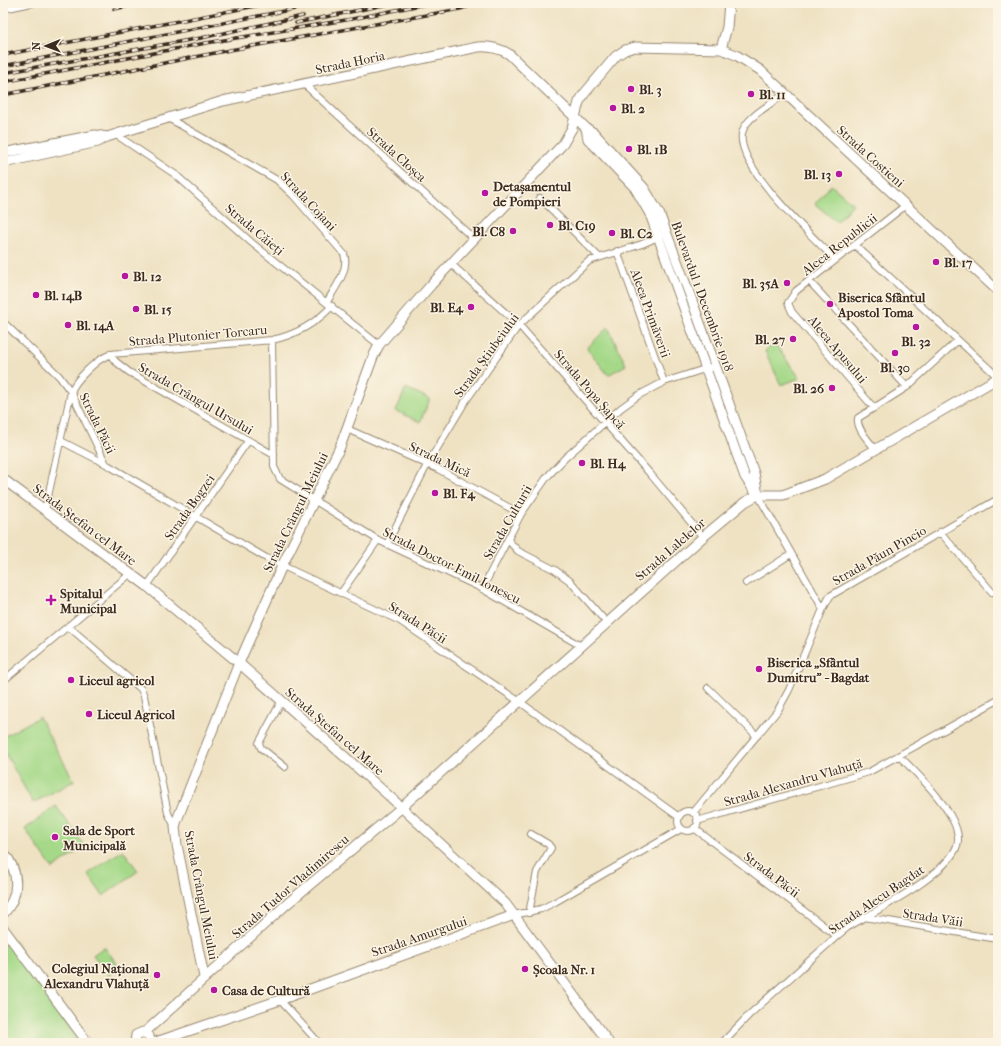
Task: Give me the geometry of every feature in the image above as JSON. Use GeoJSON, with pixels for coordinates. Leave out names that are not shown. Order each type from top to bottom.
{"type":"FeatureCollection","features":[{"type":"Feature","properties":{"kind":"street"},"geometry":{"type":"LineString","coordinates":[[3,9],[32,3]]}},
{"type":"Feature","properties":{"kind":"street"},"geometry":{"type":"LineString","coordinates":[[721,49],[727,27],[729,3]]}},
{"type":"Feature","properties":{"kind":"street","name":"Strada Crângul Meiului"},"geometry":{"type":"LineString","coordinates":[[204,977],[177,845],[175,827],[239,664],[282,566],[331,469],[373,357],[379,345],[451,264],[563,144],[572,128],[584,94],[616,56],[625,50],[647,46],[721,49]]}},
{"type":"Feature","properties":{"kind":"street","name":"Strada Horia"},"geometry":{"type":"LineString","coordinates":[[3,163],[98,142],[111,136],[223,101],[305,85],[478,47],[490,47],[509,54],[575,118]]}},
{"type":"Feature","properties":{"kind":"street","name":"Strada Costieni"},"geometry":{"type":"LineString","coordinates":[[721,49],[736,55],[760,70],[784,94],[998,291]]}},
{"type":"Feature","properties":{"kind":"street","name":"Strada Cloșca"},"geometry":{"type":"LineString","coordinates":[[305,85],[474,239]]}},
{"type":"Feature","properties":{"kind":"street"},"geometry":{"type":"LineString","coordinates":[[784,94],[743,127],[741,138],[745,152],[758,175],[789,214],[836,260]]}},
{"type":"Feature","properties":{"kind":"street","name":"Strada Cojani"},"geometry":{"type":"LineString","coordinates":[[168,118],[270,175],[293,196],[344,254],[346,259],[344,271],[330,304]]}},
{"type":"Feature","properties":{"kind":"street","name":"Bulevardul 1 Decembrie 1918"},"geometry":{"type":"LineString","coordinates":[[575,118],[586,128],[588,139],[635,188],[663,235],[710,368],[745,477],[758,496],[823,609]]}},
{"type":"Feature","properties":{"kind":"street","name":"Strada Horia"},"geometry":{"type":"LineString","coordinates":[[3,153],[95,135],[111,136]]}},
{"type":"Feature","properties":{"kind":"street","name":"Strada Căieți"},"geometry":{"type":"LineString","coordinates":[[111,136],[176,175],[252,243],[330,304],[379,345]]}},
{"type":"Feature","properties":{"kind":"street"},"geometry":{"type":"LineString","coordinates":[[540,198],[599,257]]}},
{"type":"Feature","properties":{"kind":"street","name":"Aleea Republicii"},"geometry":{"type":"LineString","coordinates":[[788,303],[792,295],[906,205]]}},
{"type":"Feature","properties":{"kind":"street","name":"Strada Știubeiului"},"geometry":{"type":"LineString","coordinates":[[387,544],[427,465],[465,402],[519,325],[589,261],[663,235]]}},
{"type":"Feature","properties":{"kind":"street"},"geometry":{"type":"LineString","coordinates":[[855,245],[998,378]]}},
{"type":"Feature","properties":{"kind":"street","name":"Aleea Primăverii"},"geometry":{"type":"LineString","coordinates":[[617,252],[664,382]]}},
{"type":"Feature","properties":{"kind":"street","name":"Strada Popa Șapcă"},"geometry":{"type":"LineString","coordinates":[[451,264],[519,325],[652,476],[703,537]]}},
{"type":"Feature","properties":{"kind":"street"},"geometry":{"type":"LineString","coordinates":[[809,282],[907,387]]}},
{"type":"Feature","properties":{"kind":"street","name":"Aleea Apusului"},"geometry":{"type":"LineString","coordinates":[[788,303],[792,312],[874,408]]}},
{"type":"Feature","properties":{"kind":"street","name":"Strada Plutonier Torcaru"},"geometry":{"type":"LineString","coordinates":[[110,354],[272,340],[286,337],[304,329],[330,304]]}},
{"type":"Feature","properties":{"kind":"street","name":"Strada Păcii"},"geometry":{"type":"LineString","coordinates":[[3,322],[59,376],[71,392],[106,464]]}},
{"type":"Feature","properties":{"kind":"street","name":"Strada Doctor Emil Ionescu"},"geometry":{"type":"LineString","coordinates":[[272,340],[274,467],[280,479],[314,502],[378,540],[482,589],[581,646]]}},
{"type":"Feature","properties":{"kind":"street"},"geometry":{"type":"LineString","coordinates":[[876,449],[861,430],[857,422],[858,418],[907,387],[957,341]]}},
{"type":"Feature","properties":{"kind":"street"},"geometry":{"type":"LineString","coordinates":[[45,510],[71,392],[74,385],[82,376],[104,357],[110,354]]}},
{"type":"Feature","properties":{"kind":"street","name":"Strada Crângul Ursului"},"geometry":{"type":"LineString","coordinates":[[110,354],[115,361],[129,372],[274,455]]}},
{"type":"Feature","properties":{"kind":"street","name":"Strada Culturii"},"geometry":{"type":"LineString","coordinates":[[482,589],[521,514],[556,467],[605,422],[639,395],[664,382],[710,368]]}},
{"type":"Feature","properties":{"kind":"street","name":"Strada Lalelelor"},"geometry":{"type":"LineString","coordinates":[[401,808],[606,623],[745,502],[758,496],[783,495],[810,486],[998,378]]}},
{"type":"Feature","properties":{"kind":"street","name":"Strada Mică"},"geometry":{"type":"LineString","coordinates":[[347,429],[438,469],[521,514]]}},
{"type":"Feature","properties":{"kind":"street","name":"Strada Păcii"},"geometry":{"type":"LineString","coordinates":[[61,441],[106,464],[282,566],[400,621],[520,702],[679,817]]}},
{"type":"Feature","properties":{"kind":"street","name":"Strada Bogzei"},"geometry":{"type":"LineString","coordinates":[[147,586],[248,441]]}},
{"type":"Feature","properties":{"kind":"street","name":"Strada Ștefan cel Mare"},"geometry":{"type":"LineString","coordinates":[[3,479],[147,586],[239,664],[505,903],[609,1043]]}},
{"type":"Feature","properties":{"kind":"street","name":"Strada Păun Pincio"},"geometry":{"type":"LineString","coordinates":[[693,813],[778,710],[789,690],[829,598],[835,593],[998,499]]}},
{"type":"Feature","properties":{"kind":"street"},"geometry":{"type":"LineString","coordinates":[[940,532],[992,592]]}},
{"type":"Feature","properties":{"kind":"street"},"geometry":{"type":"LineString","coordinates":[[341,593],[378,540]]}},
{"type":"Feature","properties":{"kind":"street"},"geometry":{"type":"LineString","coordinates":[[508,540],[518,551],[556,570],[570,580],[606,623]]}},
{"type":"Feature","properties":{"kind":"street"},"geometry":{"type":"LineString","coordinates":[[746,583],[791,554]]}},
{"type":"Feature","properties":{"kind":"street"},"geometry":{"type":"LineString","coordinates":[[3,681],[130,574]]}},
{"type":"Feature","properties":{"kind":"street"},"geometry":{"type":"LineString","coordinates":[[68,626],[141,689],[144,696],[168,813],[175,827]]}},
{"type":"Feature","properties":{"kind":"street"},"geometry":{"type":"LineString","coordinates":[[708,688],[757,736]]}},
{"type":"Feature","properties":{"kind":"street","name":"Strada Alexandru Vlahuță"},"geometry":{"type":"LineString","coordinates":[[697,821],[856,776],[880,767],[998,700]]}},
{"type":"Feature","properties":{"kind":"street"},"geometry":{"type":"LineString","coordinates":[[281,702],[259,743],[261,748],[285,766]]}},
{"type":"Feature","properties":{"kind":"street","name":"Strada Alecu Bagdat"},"geometry":{"type":"LineString","coordinates":[[722,1043],[750,1014],[837,936],[864,917],[928,879],[949,860],[958,842],[955,828],[938,798],[899,756]]}},
{"type":"Feature","properties":{"kind":"street","name":"Strada Tudor Vladimirescu"},"geometry":{"type":"LineString","coordinates":[[134,1043],[137,1034],[144,1032],[288,903],[401,808]]}},
{"type":"Feature","properties":{"kind":"street"},"geometry":{"type":"LineString","coordinates":[[684,812],[693,813],[697,821],[694,828],[689,831],[681,829],[678,823],[679,817],[684,812]]}},
{"type":"Feature","properties":{"kind":"street","name":"Strada Păcii"},"geometry":{"type":"LineString","coordinates":[[694,828],[837,936]]}},
{"type":"Feature","properties":{"kind":"street","name":"Strada Amurgului"},"geometry":{"type":"LineString","coordinates":[[151,1043],[280,1000],[514,915],[529,913],[556,902],[681,829]]}},
{"type":"Feature","properties":{"kind":"street"},"geometry":{"type":"LineString","coordinates":[[529,913],[537,872],[550,848],[548,844],[531,834]]}},
{"type":"Feature","properties":{"kind":"street"},"geometry":{"type":"LineString","coordinates":[[3,852],[12,864],[16,884],[14,898],[3,914]]}},
{"type":"Feature","properties":{"kind":"street","name":"Strada Văii"},"geometry":{"type":"LineString","coordinates":[[864,917],[998,939]]}},
{"type":"Feature","properties":{"kind":"street"},"geometry":{"type":"LineString","coordinates":[[3,928],[88,1043]]}},
{"type":"Feature","properties":{"kind":"street"},"geometry":{"type":"LineString","coordinates":[[280,1000],[318,1043]]}},
{"type":"Feature","properties":{"kind":"street"},"geometry":{"type":"LineString","coordinates":[[144,1032],[150,1037],[151,1043]]}},
{"type":"Feature","properties":{"kind":"green space"},"geometry":{"type":"Polygon","coordinates":[[[831,185],[853,204],[837,222],[815,204],[831,185]]]}},
{"type":"Feature","properties":{"kind":"green space"},"geometry":{"type":"Polygon","coordinates":[[[608,327],[626,365],[608,375],[587,348],[608,327]]]}},
{"type":"Feature","properties":{"kind":"green space"},"geometry":{"type":"Polygon","coordinates":[[[774,343],[800,378],[781,385],[765,351],[774,343]]]}},
{"type":"Feature","properties":{"kind":"green space"},"geometry":{"type":"Polygon","coordinates":[[[406,388],[430,399],[420,422],[396,411],[406,388]]]}},
{"type":"Feature","properties":{"kind":"green space"},"geometry":{"type":"Polygon","coordinates":[[[39,717],[74,781],[33,803],[3,749],[3,737],[39,717]]]}},
{"type":"Feature","properties":{"kind":"green space","name":"Sala de Sport Municipală"},"geometry":{"type":"Polygon","coordinates":[[[56,806],[85,846],[53,869],[25,829],[56,806]]]}},
{"type":"Feature","properties":{"kind":"green space"},"geometry":{"type":"Polygon","coordinates":[[[123,850],[138,871],[103,896],[88,874],[123,850]]]}},
{"type":"Feature","properties":{"kind":"green space"},"geometry":{"type":"Polygon","coordinates":[[[3,928],[16,944],[79,1043],[3,1043],[3,928]]]}},
{"type":"Feature","properties":{"kind":"green space"},"geometry":{"type":"Polygon","coordinates":[[[104,947],[119,966],[109,975],[93,955],[104,947]]]}},
{"type":"Feature","properties":{"kind":"railway"},"geometry":{"type":"LineString","coordinates":[[114,9],[144,3]]}},
{"type":"Feature","properties":{"kind":"railway"},"geometry":{"type":"LineString","coordinates":[[3,55],[271,3]]}},
{"type":"Feature","properties":{"kind":"railway"},"geometry":{"type":"LineString","coordinates":[[3,66],[325,3]]}},
{"type":"Feature","properties":{"kind":"railway"},"geometry":{"type":"LineString","coordinates":[[296,23],[394,3]]}},
{"type":"Feature","properties":{"kind":"railway"},"geometry":{"type":"LineString","coordinates":[[3,82],[206,43],[352,19],[430,3]]}},
{"type":"Feature","properties":{"kind":"railway"},"geometry":{"type":"LineString","coordinates":[[3,95],[230,50],[460,9],[480,3]]}},
{"type":"Feature","properties":{"kind":"railway"},"geometry":{"type":"LineString","coordinates":[[3,73],[201,38],[303,16]]}},
{"type":"Feature","properties":{"kind":"place","name":"Bl. 3"},"geometry":{"type":"Point","coordinates":[631,89]}},
{"type":"Feature","properties":{"kind":"place","name":"Bl. 11"},"geometry":{"type":"Point","coordinates":[751,94]}},
{"type":"Feature","properties":{"kind":"place","name":"Bl. 2"},"geometry":{"type":"Point","coordinates":[613,108]}},
{"type":"Feature","properties":{"kind":"place","name":"Bl. 1B"},"geometry":{"type":"Point","coordinates":[629,149]}},
{"type":"Feature","properties":{"kind":"place","name":"Bl. 13"},"geometry":{"type":"Point","coordinates":[839,174]}},
{"type":"Feature","properties":{"kind":"place","name":"Detașamentul de Pompieri"},"geometry":{"type":"Point","coordinates":[485,193]}},
{"type":"Feature","properties":{"kind":"place","name":"Bl. C19"},"geometry":{"type":"Point","coordinates":[550,225]}},
{"type":"Feature","properties":{"kind":"place","name":"Bl. C8"},"geometry":{"type":"Point","coordinates":[513,231]}},
{"type":"Feature","properties":{"kind":"place","name":"Bl. C2"},"geometry":{"type":"Point","coordinates":[612,233]}},
{"type":"Feature","properties":{"kind":"place","name":"Bl. 17"},"geometry":{"type":"Point","coordinates":[936,262]}},
{"type":"Feature","properties":{"kind":"place","name":"Bl. 12"},"geometry":{"type":"Point","coordinates":[125,276]}},
{"type":"Feature","properties":{"kind":"place","name":"Bl. 35A"},"geometry":{"type":"Point","coordinates":[787,283]}},
{"type":"Feature","properties":{"kind":"place","name":"Bl. 14B"},"geometry":{"type":"Point","coordinates":[36,295]}},
{"type":"Feature","properties":{"kind":"place","name":"Biserica Sfântul Apostol Toma"},"geometry":{"type":"Point","coordinates":[830,304]}},
{"type":"Feature","properties":{"kind":"place","name":"Bl. E4"},"geometry":{"type":"Point","coordinates":[471,307]}},
{"type":"Feature","properties":{"kind":"place","name":"Bl. 15"},"geometry":{"type":"Point","coordinates":[136,309]}},
{"type":"Feature","properties":{"kind":"place","name":"Bl. 14A"},"geometry":{"type":"Point","coordinates":[68,325]}},
{"type":"Feature","properties":{"kind":"place","name":"Bl. 32"},"geometry":{"type":"Point","coordinates":[916,327]}},
{"type":"Feature","properties":{"kind":"place","name":"Bl. 27"},"geometry":{"type":"Point","coordinates":[793,339]}},
{"type":"Feature","properties":{"kind":"place","name":"Bl. 30"},"geometry":{"type":"Point","coordinates":[895,353]}},
{"type":"Feature","properties":{"kind":"place","name":"Bl. 26"},"geometry":{"type":"Point","coordinates":[832,388]}},
{"type":"Feature","properties":{"kind":"place","name":"Bl. H4"},"geometry":{"type":"Point","coordinates":[582,463]}},
{"type":"Feature","properties":{"kind":"place","name":"Bl. F4"},"geometry":{"type":"Point","coordinates":[435,493]}},
{"type":"Feature","properties":{"kind":"place","name":"Spitalul Municipal"},"geometry":{"type":"Point","coordinates":[51,600]}},
{"type":"Feature","properties":{"kind":"place","name":"Biserica „Sfântul Dumitru” - Bagdat"},"geometry":{"type":"Point","coordinates":[759,669]}},
{"type":"Feature","properties":{"kind":"place","name":"Liceul agricol"},"geometry":{"type":"Point","coordinates":[71,680]}},
{"type":"Feature","properties":{"kind":"place","name":"Liceul Agricol"},"geometry":{"type":"Point","coordinates":[89,714]}},
{"type":"Feature","properties":{"kind":"place","name":"Sala de Sport Municipală"},"geometry":{"type":"Point","coordinates":[55,837]}},
{"type":"Feature","properties":{"kind":"place","name":"Școala Nr. 1"},"geometry":{"type":"Point","coordinates":[525,969]}},
{"type":"Feature","properties":{"kind":"place","name":"Colegiul Național Alexandru Vlahuță"},"geometry":{"type":"Point","coordinates":[157,975]}},
{"type":"Feature","properties":{"kind":"place","name":"Casa de Cultură"},"geometry":{"type":"Point","coordinates":[214,990]}}]}
